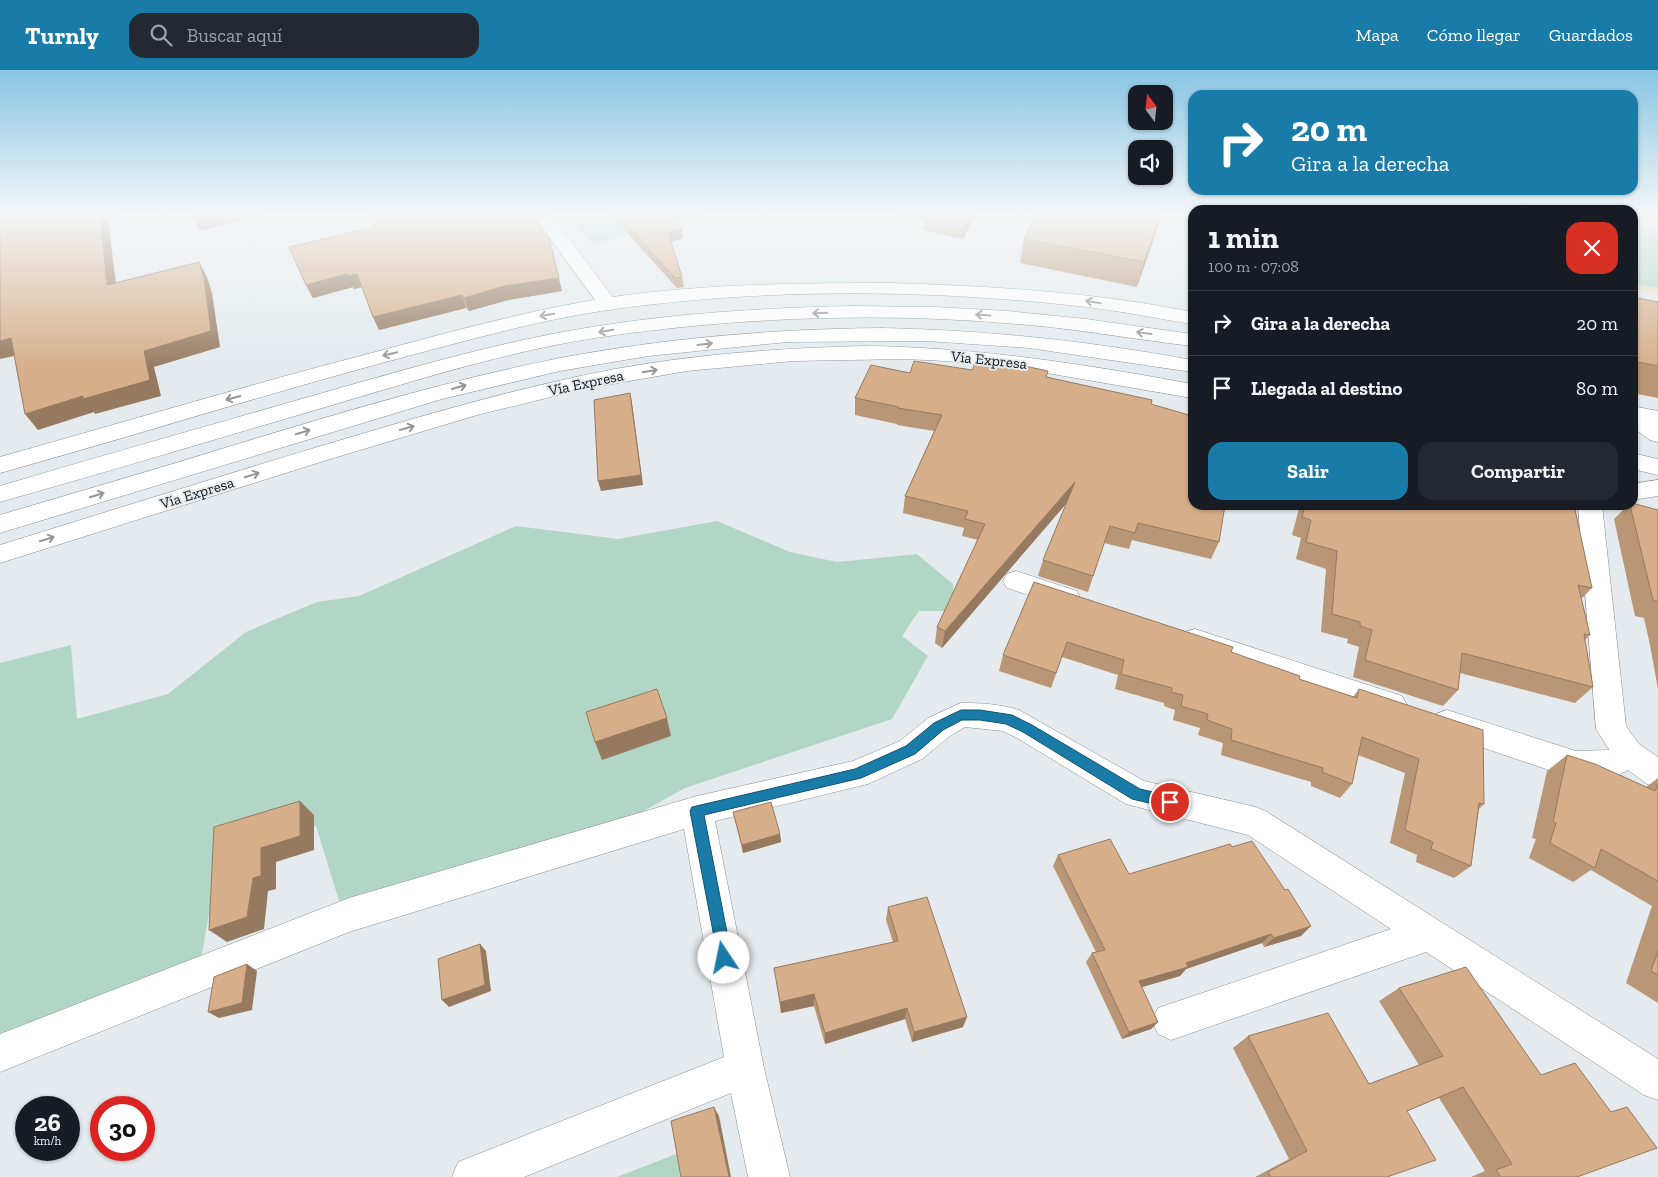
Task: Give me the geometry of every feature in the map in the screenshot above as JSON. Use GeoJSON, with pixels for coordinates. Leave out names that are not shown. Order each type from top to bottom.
{"type":"FeatureCollection","features":[{"type":"Feature","properties":{"kind":"main road"},"geometry":{"type":"LineString","coordinates":[[580,267],[608,304]]}},
{"type":"Feature","properties":{"kind":"main road"},"geometry":{"type":"LineString","coordinates":[[0,465],[327,370],[524,320],[608,304],[684,296],[811,288],[968,290],[1075,299],[1188,317]]}},
{"type":"Feature","properties":{"kind":"main road"},"geometry":{"type":"LineString","coordinates":[[0,494],[378,384],[521,347],[630,327],[743,316],[865,311],[983,315],[1095,326],[1188,339]]}},
{"type":"Feature","properties":{"kind":"main road","name":"Vía Expresa"},"geometry":{"type":"LineString","coordinates":[[0,524],[318,427],[473,383],[602,357],[728,340],[846,334],[975,337],[1106,351],[1188,365]]}},
{"type":"Feature","properties":{"kind":"main road","name":"Vía Expresa"},"geometry":{"type":"LineString","coordinates":[[0,554],[334,450],[472,410],[584,382],[681,366],[865,352],[968,356],[1064,368],[1188,390]]}},
{"type":"Feature","properties":{"kind":"main road"},"geometry":{"type":"LineString","coordinates":[[1638,414],[1658,418]]}},
{"type":"Feature","properties":{"kind":"main road"},"geometry":{"type":"LineString","coordinates":[[1638,421],[1658,435]]}},
{"type":"Feature","properties":{"kind":"main road"},"geometry":{"type":"LineString","coordinates":[[1638,435],[1658,439]]}},
{"type":"Feature","properties":{"kind":"main road"},"geometry":{"type":"LineString","coordinates":[[1638,466],[1658,483]]}},
{"type":"Feature","properties":{"kind":"main road"},"geometry":{"type":"LineString","coordinates":[[1638,490],[1658,483]]}},
{"type":"Feature","properties":{"kind":"main road"},"geometry":{"type":"LineString","coordinates":[[1590,510],[1611,729],[1628,753],[1658,774]]}},
{"type":"Feature","properties":{"kind":"main road"},"geometry":{"type":"LineString","coordinates":[[1016,581],[1092,606]]}},
{"type":"Feature","properties":{"kind":"main road"},"geometry":{"type":"LineString","coordinates":[[1168,631],[1576,765],[1600,765],[1616,762],[1628,753]]}},
{"type":"Feature","properties":{"kind":"main road"},"geometry":{"type":"LineString","coordinates":[[0,1053],[349,915],[697,811],[857,774],[911,750],[939,726],[961,715],[980,715],[1008,719],[1028,728],[1137,794],[1256,822],[1427,934],[1658,1081]]}},
{"type":"Feature","properties":{"kind":"main road"},"geometry":{"type":"LineString","coordinates":[[697,811],[745,1068],[769,1177]]}},
{"type":"Feature","properties":{"kind":"main road"},"geometry":{"type":"LineString","coordinates":[[1171,1021],[1427,934]]}},
{"type":"Feature","properties":{"kind":"main road"},"geometry":{"type":"LineString","coordinates":[[473,1177],[745,1068]]}},
{"type":"Feature","properties":{"kind":"shaded area"},"geometry":{"type":"Polygon","coordinates":[[[1638,267],[1658,267],[1658,294],[1638,290],[1638,267]]]}},
{"type":"Feature","properties":{"kind":"green space"},"geometry":{"type":"Polygon","coordinates":[[[1638,267],[1658,267],[1658,288],[1638,285],[1638,267]]]}},
{"type":"Feature","properties":{"kind":"green space"},"geometry":{"type":"Polygon","coordinates":[[[717,521],[790,552],[837,562],[917,554],[953,584],[955,611],[919,611],[902,636],[928,656],[892,719],[685,788],[640,813],[343,914],[316,826],[220,851],[198,976],[0,1060],[0,663],[71,645],[77,719],[168,694],[246,632],[317,602],[359,596],[516,526],[618,539],[717,521]]]}},
{"type":"Feature","properties":{"kind":"green space"},"geometry":{"type":"Polygon","coordinates":[[[707,1142],[713,1177],[617,1177],[707,1142]]]}},
{"type":"Feature","properties":{"kind":"building"},"geometry":{"type":"Polygon","coordinates":[[[0,267],[105,267],[107,285],[180,267],[200,267],[204,278],[211,331],[144,351],[150,380],[83,399],[83,396],[25,414],[11,338],[0,341],[0,267]]]}},
{"type":"Feature","properties":{"kind":"building"},"geometry":{"type":"Polygon","coordinates":[[[298,267],[556,267],[559,278],[504,286],[464,298],[462,295],[373,317],[357,274],[348,276],[347,274],[306,285],[298,267]]]}},
{"type":"Feature","properties":{"kind":"building"},"geometry":{"type":"Polygon","coordinates":[[[665,267],[679,267],[682,277],[675,278],[665,267]]]}},
{"type":"Feature","properties":{"kind":"building"},"geometry":{"type":"Polygon","coordinates":[[[1638,298],[1658,302],[1658,366],[1638,362],[1638,298]]]}},
{"type":"Feature","properties":{"kind":"building"},"geometry":{"type":"Polygon","coordinates":[[[977,359],[1010,366],[1011,363],[1048,371],[1046,377],[1152,400],[1151,404],[1188,415],[1188,510],[1224,510],[1219,542],[1138,523],[1135,533],[1110,526],[1093,576],[1043,560],[1075,482],[945,631],[937,627],[985,524],[965,519],[968,511],[905,496],[942,415],[898,408],[855,398],[871,365],[910,373],[914,361],[972,370],[977,359]]]}},
{"type":"Feature","properties":{"kind":"building"},"geometry":{"type":"Polygon","coordinates":[[[630,393],[641,475],[598,481],[594,400],[630,393]]]}},
{"type":"Feature","properties":{"kind":"building"},"geometry":{"type":"Polygon","coordinates":[[[1638,505],[1658,510],[1658,602],[1653,600],[1631,510],[1638,510],[1638,505]]]}},
{"type":"Feature","properties":{"kind":"building"},"geometry":{"type":"Polygon","coordinates":[[[1304,510],[1575,510],[1592,588],[1578,585],[1590,635],[1584,634],[1593,687],[1462,653],[1458,690],[1365,660],[1372,630],[1360,626],[1360,622],[1332,614],[1337,551],[1306,542],[1311,520],[1302,517],[1304,510]]]}},
{"type":"Feature","properties":{"kind":"building"},"geometry":{"type":"Polygon","coordinates":[[[1034,582],[1233,647],[1231,652],[1300,676],[1299,679],[1357,698],[1359,689],[1483,730],[1484,804],[1479,803],[1471,866],[1431,849],[1433,842],[1405,830],[1419,759],[1362,737],[1352,784],[1322,772],[1323,768],[1231,740],[1232,729],[1207,720],[1208,714],[1181,706],[1183,695],[1171,692],[1172,688],[1121,674],[1124,660],[1067,642],[1056,673],[1003,655],[1034,582]]]}},
{"type":"Feature","properties":{"kind":"building"},"geometry":{"type":"Polygon","coordinates":[[[657,689],[667,718],[595,742],[586,712],[657,689]]]}},
{"type":"Feature","properties":{"kind":"building"},"geometry":{"type":"Polygon","coordinates":[[[1567,755],[1595,764],[1655,791],[1658,784],[1658,881],[1601,849],[1595,868],[1550,843],[1556,823],[1553,822],[1567,755]]]}},
{"type":"Feature","properties":{"kind":"building"},"geometry":{"type":"Polygon","coordinates":[[[300,801],[300,836],[261,848],[261,876],[253,878],[247,917],[209,930],[214,827],[300,801]]]}},
{"type":"Feature","properties":{"kind":"building"},"geometry":{"type":"Polygon","coordinates":[[[771,802],[780,834],[742,845],[733,812],[771,802]]]}},
{"type":"Feature","properties":{"kind":"building"},"geometry":{"type":"Polygon","coordinates":[[[1110,839],[1129,874],[1230,844],[1232,847],[1252,841],[1285,890],[1288,889],[1311,926],[1274,938],[1271,934],[1186,963],[1188,967],[1139,981],[1158,1022],[1129,1032],[1092,953],[1105,950],[1058,855],[1110,839]]]}},
{"type":"Feature","properties":{"kind":"building"},"geometry":{"type":"Polygon","coordinates":[[[927,897],[967,1017],[914,1032],[907,1008],[825,1033],[814,994],[780,1002],[774,968],[898,941],[888,907],[927,897]]]}},
{"type":"Feature","properties":{"kind":"building"},"geometry":{"type":"Polygon","coordinates":[[[480,944],[485,985],[442,1000],[438,959],[480,944]]]}},
{"type":"Feature","properties":{"kind":"building"},"geometry":{"type":"Polygon","coordinates":[[[1658,951],[1658,975],[1651,971],[1658,951]]]}},
{"type":"Feature","properties":{"kind":"building"},"geometry":{"type":"Polygon","coordinates":[[[247,964],[242,1003],[208,1012],[214,977],[247,964]]]}},
{"type":"Feature","properties":{"kind":"building"},"geometry":{"type":"Polygon","coordinates":[[[1466,967],[1541,1075],[1575,1063],[1611,1112],[1627,1107],[1657,1148],[1577,1177],[1501,1177],[1496,1170],[1512,1164],[1463,1087],[1407,1111],[1436,1160],[1387,1177],[1271,1177],[1268,1172],[1307,1151],[1248,1036],[1328,1013],[1369,1084],[1443,1056],[1399,988],[1466,967]]]}},
{"type":"Feature","properties":{"kind":"building"},"geometry":{"type":"Polygon","coordinates":[[[714,1107],[729,1177],[681,1177],[671,1121],[714,1107]]]}},
{"type":"Feature","properties":{"kind":"route"},"geometry":{"type":"LineString","coordinates":[[724,958],[697,811],[857,774],[911,750],[939,726],[961,715],[980,715],[1008,719],[1028,728],[1137,794],[1170,802]]}}]}
